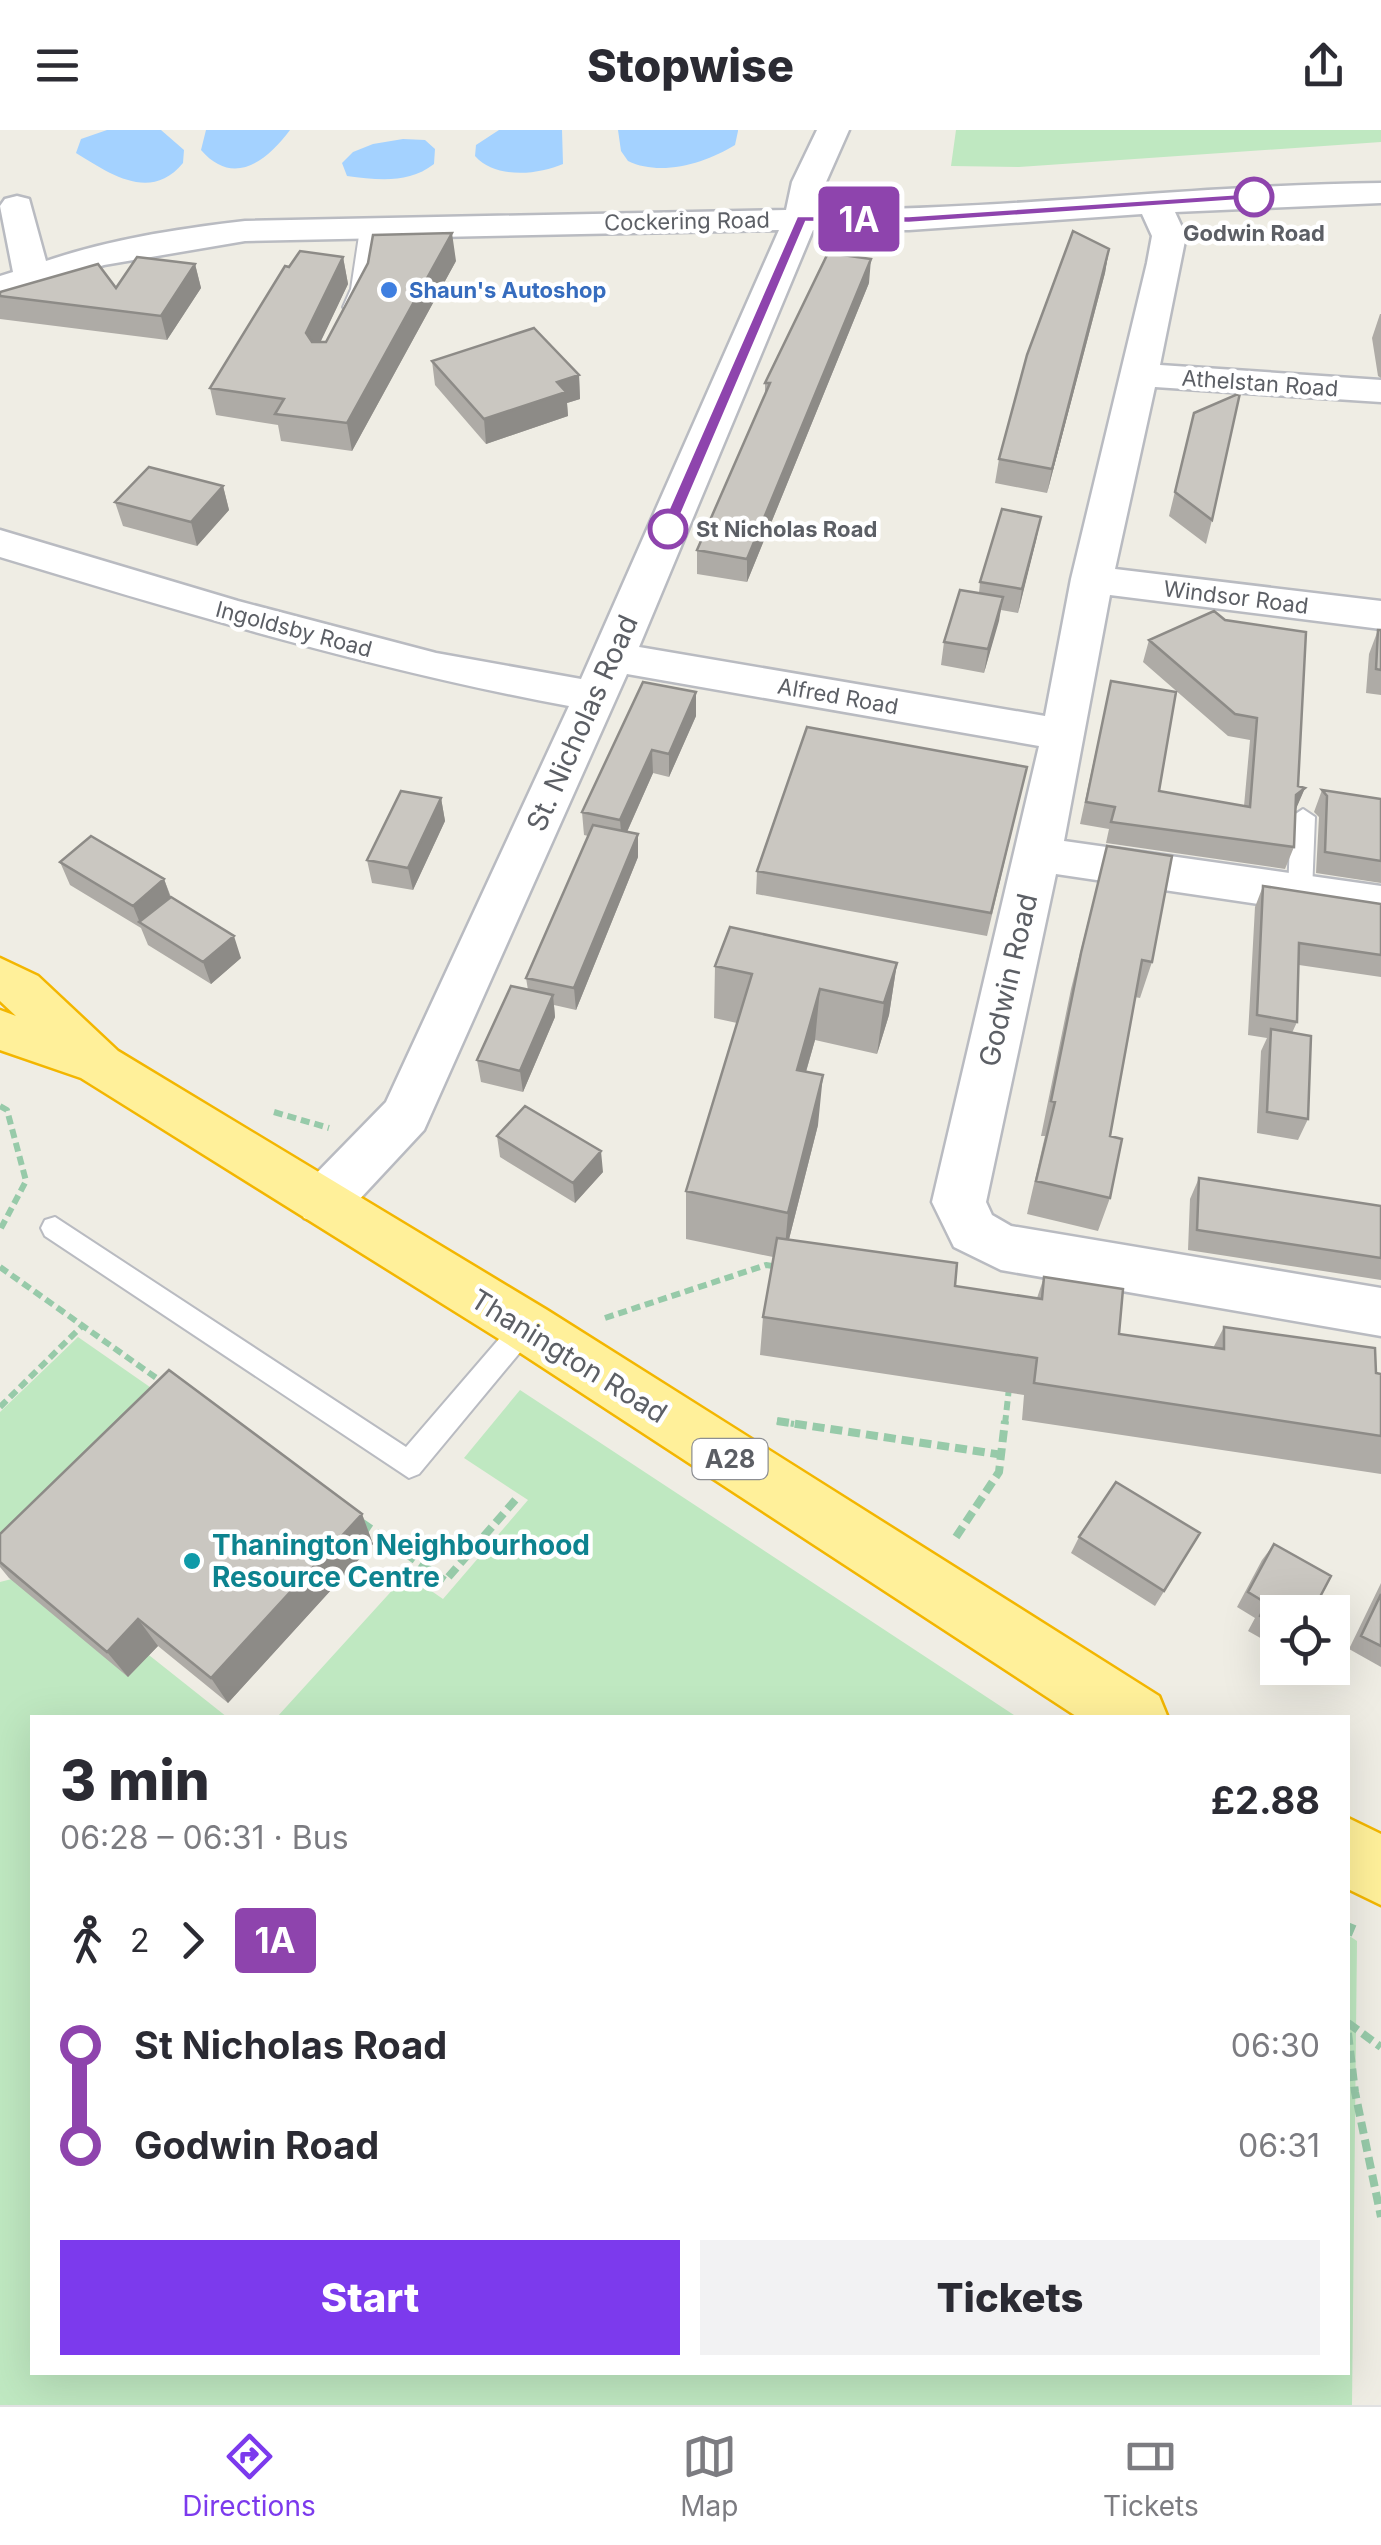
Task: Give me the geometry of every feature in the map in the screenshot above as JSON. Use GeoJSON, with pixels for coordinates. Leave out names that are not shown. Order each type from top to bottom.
{"type":"FeatureCollection","features":[{"type":"Feature","properties":{"kind":"highway","name":"Thanington Road"},"geometry":{"type":"LineString","coordinates":[[0,977],[20,989],[100,1065],[527,1327],[1131,1715]]}},
{"type":"Feature","properties":{"kind":"highway","name":"Thanington Road"},"geometry":{"type":"LineString","coordinates":[[0,1030],[100,1065]]}},
{"type":"Feature","properties":{"kind":"highway"},"geometry":{"type":"LineString","coordinates":[[1350,1852],[1381,1872]]}},
{"type":"Feature","properties":{"kind":"street","name":"St. Nicholas Road"},"geometry":{"type":"LineString","coordinates":[[322,1202],[406,1115],[612,657],[801,218],[809,182],[834,130]]}},
{"type":"Feature","properties":{"kind":"street","name":"Cockering Road"},"geometry":{"type":"LineString","coordinates":[[16,282],[95,256],[168,240],[245,232],[801,218],[909,220],[1152,202],[1381,193]]}},
{"type":"Feature","properties":{"kind":"street","name":"Godwin Road"},"geometry":{"type":"LineString","coordinates":[[1152,202],[1169,236],[1092,579],[1038,854],[958,1191],[963,1216],[973,1231],[1001,1247],[1022,1252],[1381,1312]]}},
{"type":"Feature","properties":{"kind":"street"},"geometry":{"type":"LineString","coordinates":[[16,282],[17,206]]}},
{"type":"Feature","properties":{"kind":"street","name":"Athelstan Road"},"geometry":{"type":"LineString","coordinates":[[1139,376],[1381,390]]}},
{"type":"Feature","properties":{"kind":"street","name":"Ingoldsby Road"},"geometry":{"type":"LineString","coordinates":[[0,543],[227,612],[436,668],[593,696]]}},
{"type":"Feature","properties":{"kind":"street","name":"Windsor Road"},"geometry":{"type":"LineString","coordinates":[[1092,579],[1381,615]]}},
{"type":"Feature","properties":{"kind":"street","name":"Alfred Road"},"geometry":{"type":"LineString","coordinates":[[612,657],[1064,735]]}},
{"type":"Feature","properties":{"kind":"street"},"geometry":{"type":"LineString","coordinates":[[1038,854],[1381,904]]}},
{"type":"Feature","properties":{"kind":"lane"},"geometry":{"type":"LineString","coordinates":[[347,322],[360,289],[369,229]]}},
{"type":"Feature","properties":{"kind":"lane"},"geometry":{"type":"LineString","coordinates":[[1300,892],[1302,817]]}},
{"type":"Feature","properties":{"kind":"lane"},"geometry":{"type":"LineString","coordinates":[[55,1228],[408,1465],[527,1327]]}},
{"type":"Feature","properties":{"kind":"path"},"geometry":{"type":"LineString","coordinates":[[0,1106],[7,1110],[26,1182],[0,1230]]}},
{"type":"Feature","properties":{"kind":"path"},"geometry":{"type":"LineString","coordinates":[[615,1330],[599,1320],[766,1265],[785,1269]]}},
{"type":"Feature","properties":{"kind":"path"},"geometry":{"type":"LineString","coordinates":[[0,1268],[172,1389]]}},
{"type":"Feature","properties":{"kind":"path"},"geometry":{"type":"LineString","coordinates":[[0,1407],[82,1326]]}},
{"type":"Feature","properties":{"kind":"path"},"geometry":{"type":"LineString","coordinates":[[925,1584],[999,1472],[1010,1382]]}},
{"type":"Feature","properties":{"kind":"path"},"geometry":{"type":"LineString","coordinates":[[774,1421],[1003,1455]]}},
{"type":"Feature","properties":{"kind":"path"},"geometry":{"type":"LineString","coordinates":[[348,1513],[445,1581],[516,1498]]}},
{"type":"Feature","properties":{"kind":"path"},"geometry":{"type":"LineString","coordinates":[[1350,2024],[1381,2047]]}},
{"type":"Feature","properties":{"kind":"path"},"geometry":{"type":"LineString","coordinates":[[1350,2050],[1381,2217]]}},
{"type":"Feature","properties":{"kind":"green space"},"geometry":{"type":"Polygon","coordinates":[[[956,130],[1381,130],[1381,142],[1019,167],[951,166],[956,130]]]}},
{"type":"Feature","properties":{"kind":"green space"},"geometry":{"type":"Polygon","coordinates":[[[78,1337],[170,1401],[0,1552],[0,1412],[78,1337]]]}},
{"type":"Feature","properties":{"kind":"green space"},"geometry":{"type":"Polygon","coordinates":[[[520,1390],[1014,1715],[279,1715],[407,1574],[443,1599],[528,1500],[464,1458],[520,1390]]]}},
{"type":"Feature","properties":{"kind":"green space"},"geometry":{"type":"Polygon","coordinates":[[[43,1571],[224,1715],[30,1715],[30,2375],[1350,2375],[1350,1936],[1357,1941],[1352,2405],[0,2405],[0,1582],[43,1571]]]}},
{"type":"Feature","properties":{"kind":"water"},"geometry":{"type":"Polygon","coordinates":[[[107,130],[161,130],[184,150],[183,163],[157,181],[143,183],[116,176],[76,153],[81,139],[107,130]]]}},
{"type":"Feature","properties":{"kind":"water"},"geometry":{"type":"Polygon","coordinates":[[[206,130],[290,130],[260,160],[237,168],[213,161],[201,150],[206,130]]]}},
{"type":"Feature","properties":{"kind":"water"},"geometry":{"type":"Polygon","coordinates":[[[499,130],[562,130],[563,164],[517,173],[494,169],[475,156],[476,145],[499,130]]]}},
{"type":"Feature","properties":{"kind":"water"},"geometry":{"type":"Polygon","coordinates":[[[618,130],[738,131],[735,145],[711,157],[683,166],[655,168],[628,161],[621,151],[618,130]]]}},
{"type":"Feature","properties":{"kind":"water"},"geometry":{"type":"Polygon","coordinates":[[[403,139],[425,140],[435,149],[434,164],[403,178],[347,176],[342,163],[353,152],[403,139]]]}},
{"type":"Feature","properties":{"kind":"building"},"geometry":{"type":"Polygon","coordinates":[[[1073,231],[1109,249],[1052,469],[999,459],[1027,355],[1073,231]]]}},
{"type":"Feature","properties":{"kind":"building"},"geometry":{"type":"Polygon","coordinates":[[[452,233],[347,423],[275,414],[284,399],[210,388],[285,266],[289,267],[300,251],[343,257],[306,333],[312,342],[326,342],[368,263],[373,235],[452,233]]]}},
{"type":"Feature","properties":{"kind":"building"},"geometry":{"type":"Polygon","coordinates":[[[828,253],[871,259],[747,559],[697,550],[770,383],[765,383],[828,253]]]}},
{"type":"Feature","properties":{"kind":"building"},"geometry":{"type":"Polygon","coordinates":[[[137,257],[195,264],[161,316],[0,296],[0,292],[98,264],[116,288],[137,257]]]}},
{"type":"Feature","properties":{"kind":"building"},"geometry":{"type":"Polygon","coordinates":[[[534,328],[579,375],[557,382],[566,392],[484,419],[432,361],[534,328]]]}},
{"type":"Feature","properties":{"kind":"building"},"geometry":{"type":"Polygon","coordinates":[[[1240,393],[1212,520],[1175,492],[1194,413],[1240,393]]]}},
{"type":"Feature","properties":{"kind":"building"},"geometry":{"type":"Polygon","coordinates":[[[149,467],[223,486],[191,522],[115,502],[149,467]]]}},
{"type":"Feature","properties":{"kind":"building"},"geometry":{"type":"Polygon","coordinates":[[[1002,509],[1041,517],[1022,589],[980,582],[1002,509]]]}},
{"type":"Feature","properties":{"kind":"building"},"geometry":{"type":"Polygon","coordinates":[[[960,590],[1003,597],[988,649],[944,642],[960,590]]]}},
{"type":"Feature","properties":{"kind":"building"},"geometry":{"type":"Polygon","coordinates":[[[1214,611],[1225,620],[1306,632],[1298,786],[1305,788],[1296,795],[1294,847],[1111,822],[1115,807],[1086,802],[1111,681],[1176,692],[1159,791],[1250,807],[1257,718],[1235,714],[1149,640],[1214,611]]]}},
{"type":"Feature","properties":{"kind":"building"},"geometry":{"type":"Polygon","coordinates":[[[1381,630],[1381,670],[1376,669],[1381,630]]]}},
{"type":"Feature","properties":{"kind":"building"},"geometry":{"type":"Polygon","coordinates":[[[643,682],[696,692],[669,754],[652,750],[620,820],[582,812],[643,682]]]}},
{"type":"Feature","properties":{"kind":"building"},"geometry":{"type":"Polygon","coordinates":[[[807,727],[1027,767],[991,913],[757,871],[807,727]]]}},
{"type":"Feature","properties":{"kind":"building"},"geometry":{"type":"Polygon","coordinates":[[[1322,790],[1381,799],[1381,861],[1325,852],[1327,796],[1322,790]]]}},
{"type":"Feature","properties":{"kind":"building"},"geometry":{"type":"Polygon","coordinates":[[[401,791],[441,798],[408,868],[367,860],[401,791]]]}},
{"type":"Feature","properties":{"kind":"building"},"geometry":{"type":"Polygon","coordinates":[[[593,825],[638,834],[574,988],[526,978],[593,825]]]}},
{"type":"Feature","properties":{"kind":"building"},"geometry":{"type":"Polygon","coordinates":[[[91,836],[164,879],[133,906],[60,862],[91,836]]]}},
{"type":"Feature","properties":{"kind":"building"},"geometry":{"type":"Polygon","coordinates":[[[1107,846],[1172,856],[1152,962],[1142,960],[1110,1136],[1122,1139],[1110,1198],[1036,1181],[1055,1102],[1051,1101],[1081,953],[1107,846]]]}},
{"type":"Feature","properties":{"kind":"building"},"geometry":{"type":"Polygon","coordinates":[[[1263,886],[1381,904],[1381,955],[1299,943],[1297,1022],[1257,1015],[1263,886]]]}},
{"type":"Feature","properties":{"kind":"building"},"geometry":{"type":"Polygon","coordinates":[[[171,897],[234,936],[203,962],[139,922],[171,897]]]}},
{"type":"Feature","properties":{"kind":"building"},"geometry":{"type":"Polygon","coordinates":[[[730,927],[897,963],[884,1003],[820,989],[797,1070],[823,1075],[788,1213],[686,1191],[752,974],[715,966],[730,927]]]}},
{"type":"Feature","properties":{"kind":"building"},"geometry":{"type":"Polygon","coordinates":[[[511,986],[553,995],[520,1071],[477,1060],[511,986]]]}},
{"type":"Feature","properties":{"kind":"building"},"geometry":{"type":"Polygon","coordinates":[[[1271,1029],[1311,1036],[1308,1119],[1267,1112],[1271,1029]]]}},
{"type":"Feature","properties":{"kind":"building"},"geometry":{"type":"Polygon","coordinates":[[[525,1106],[601,1151],[573,1183],[497,1136],[525,1106]]]}},
{"type":"Feature","properties":{"kind":"building"},"geometry":{"type":"Polygon","coordinates":[[[1199,1178],[1381,1206],[1381,1258],[1197,1230],[1199,1178]]]}},
{"type":"Feature","properties":{"kind":"building"},"geometry":{"type":"Polygon","coordinates":[[[777,1238],[957,1263],[955,1286],[1042,1299],[1044,1277],[1123,1289],[1119,1334],[1224,1349],[1224,1327],[1375,1348],[1376,1373],[1381,1374],[1381,1436],[1034,1383],[1037,1358],[763,1317],[777,1238]]]}},
{"type":"Feature","properties":{"kind":"building","name":"Thanington Neighbourhood Resource Centre"},"geometry":{"type":"Polygon","coordinates":[[[169,1370],[362,1514],[211,1678],[138,1619],[107,1652],[0,1562],[0,1534],[169,1370]]]}},
{"type":"Feature","properties":{"kind":"building"},"geometry":{"type":"Polygon","coordinates":[[[1116,1482],[1200,1533],[1164,1591],[1079,1537],[1116,1482]]]}},
{"type":"Feature","properties":{"kind":"building"},"geometry":{"type":"Polygon","coordinates":[[[1274,1544],[1331,1576],[1321,1595],[1260,1595],[1260,1599],[1248,1592],[1274,1544]]]}},
{"type":"Feature","properties":{"kind":"building"},"geometry":{"type":"Polygon","coordinates":[[[1381,1594],[1381,1646],[1361,1636],[1381,1594]]]}},
{"type":"Feature","properties":{"kind":"bus line","name":"1A"},"geometry":{"type":"LineString","coordinates":[[668,529],[801,218],[909,220],[1254,197]]}},
{"type":"Feature","properties":{"kind":"place","name":"Godwin Road"},"geometry":{"type":"Point","coordinates":[1254,197]}},
{"type":"Feature","properties":{"kind":"place","name":"Shaun's Autoshop"},"geometry":{"type":"Point","coordinates":[389,290]}},
{"type":"Feature","properties":{"kind":"place","name":"St Nicholas Road"},"geometry":{"type":"Point","coordinates":[668,529]}},
{"type":"Feature","properties":{"kind":"place","name":"Thanington Neighbourhood Resource Centre"},"geometry":{"type":"Point","coordinates":[192,1561]}}]}
